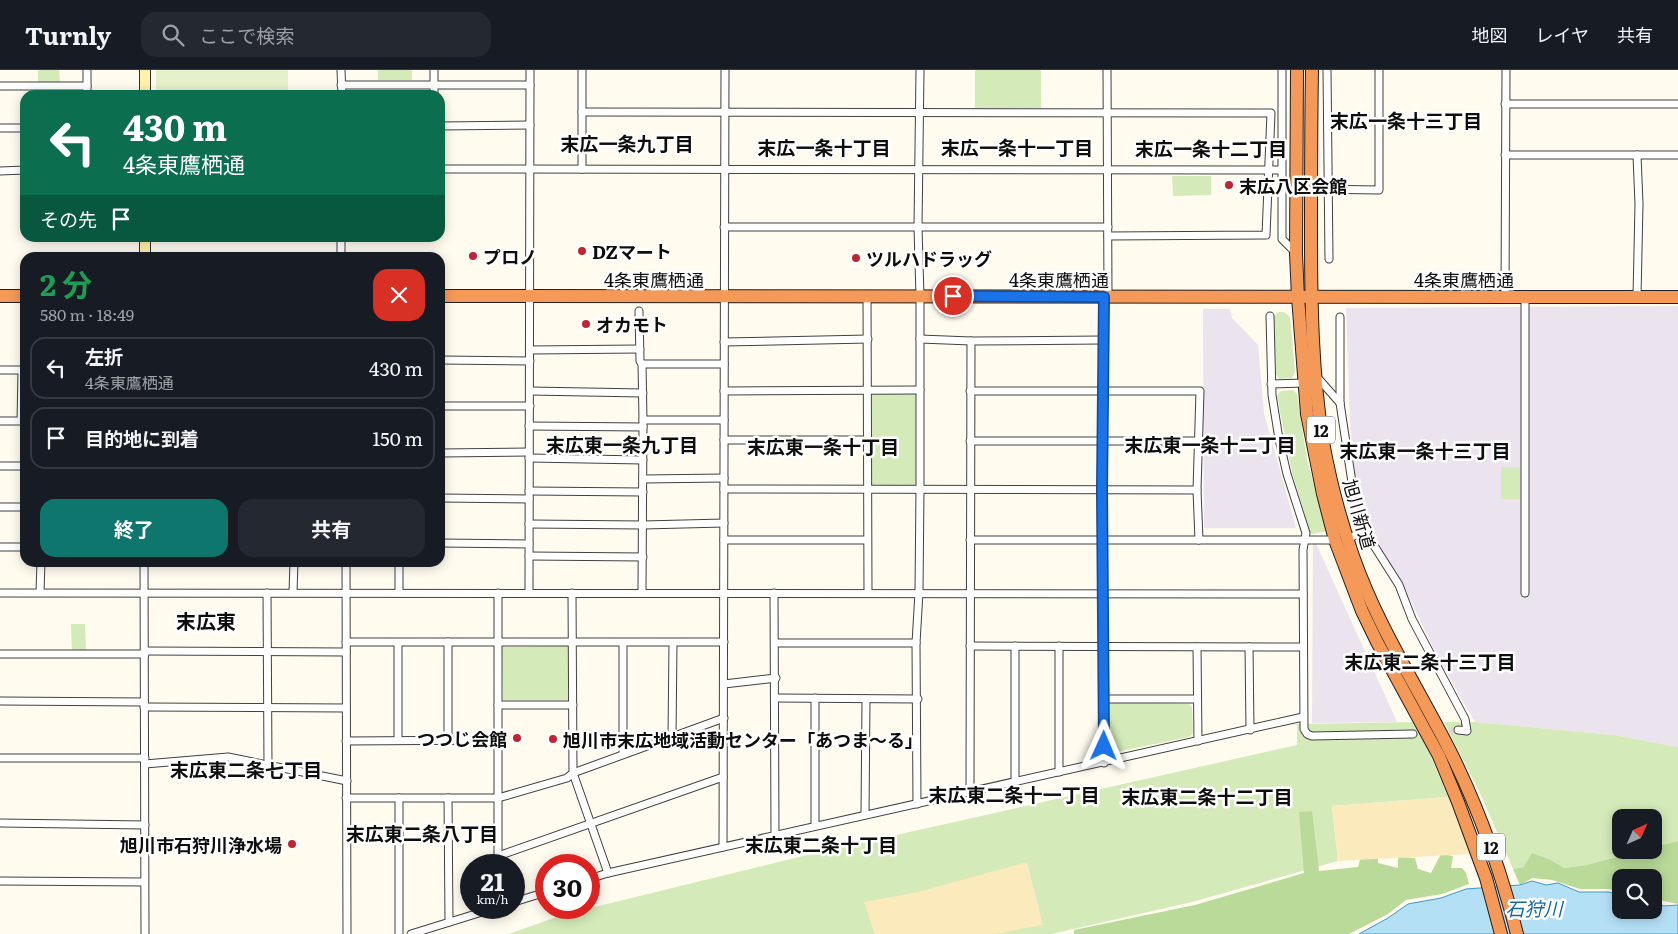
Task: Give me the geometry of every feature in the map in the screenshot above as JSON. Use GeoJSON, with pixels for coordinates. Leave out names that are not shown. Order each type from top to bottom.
{"type":"FeatureCollection","features":[{"type":"Feature","properties":{"kind":"highway","name":"旭川新道"},"geometry":{"type":"LineString","coordinates":[[1297,70],[1296,254],[1298,297],[1304,383],[1313,450],[1323,494],[1341,539],[1390,642],[1455,763],[1493,854],[1517,934]]}},
{"type":"Feature","properties":{"kind":"highway","name":"旭川新道"},"geometry":{"type":"LineString","coordinates":[[1312,70],[1312,297],[1315,375],[1323,443],[1334,491],[1341,539],[1355,593],[1377,642],[1442,764],[1477,854],[1501,934]]}},
{"type":"Feature","properties":{"kind":"highway"},"geometry":{"type":"LineString","coordinates":[[0,296],[20,296]]}},
{"type":"Feature","properties":{"kind":"highway","name":"4条東鷹栖通"},"geometry":{"type":"LineString","coordinates":[[445,296],[1678,297]]}},
{"type":"Feature","properties":{"kind":"street"},"geometry":{"type":"LineString","coordinates":[[87,70],[87,90]]}},
{"type":"Feature","properties":{"kind":"street"},"geometry":{"type":"LineString","coordinates":[[145,70],[145,90]]}},
{"type":"Feature","properties":{"kind":"street"},"geometry":{"type":"LineString","coordinates":[[341,70],[342,90]]}},
{"type":"Feature","properties":{"kind":"street"},"geometry":{"type":"LineString","coordinates":[[434,70],[434,90]]}},
{"type":"Feature","properties":{"kind":"street"},"geometry":{"type":"LineString","coordinates":[[529,592],[530,70]]}},
{"type":"Feature","properties":{"kind":"street"},"geometry":{"type":"LineString","coordinates":[[582,70],[582,169]]}},
{"type":"Feature","properties":{"kind":"street"},"geometry":{"type":"LineString","coordinates":[[724,846],[725,70]]}},
{"type":"Feature","properties":{"kind":"street"},"geometry":{"type":"LineString","coordinates":[[917,804],[918,699],[916,643],[919,592],[920,489],[918,227],[920,70]]}},
{"type":"Feature","properties":{"kind":"street"},"geometry":{"type":"LineString","coordinates":[[1104,762],[1102,490],[1104,340],[1108,236],[1108,70]]}},
{"type":"Feature","properties":{"kind":"street"},"geometry":{"type":"LineString","coordinates":[[1282,70],[1282,239],[1296,254]]}},
{"type":"Feature","properties":{"kind":"street"},"geometry":{"type":"LineString","coordinates":[[1327,70],[1329,259]]}},
{"type":"Feature","properties":{"kind":"street"},"geometry":{"type":"LineString","coordinates":[[1311,190],[1378,190],[1379,70]]}},
{"type":"Feature","properties":{"kind":"street"},"geometry":{"type":"LineString","coordinates":[[1505,297],[1506,70]]}},
{"type":"Feature","properties":{"kind":"street"},"geometry":{"type":"LineString","coordinates":[[342,85],[530,85]]}},
{"type":"Feature","properties":{"kind":"street"},"geometry":{"type":"LineString","coordinates":[[0,86],[87,86]]}},
{"type":"Feature","properties":{"kind":"street"},"geometry":{"type":"LineString","coordinates":[[1505,104],[1678,104]]}},
{"type":"Feature","properties":{"kind":"street"},"geometry":{"type":"LineString","coordinates":[[582,112],[1271,113],[1266,235],[1108,236]]}},
{"type":"Feature","properties":{"kind":"street"},"geometry":{"type":"LineString","coordinates":[[445,126],[530,125]]}},
{"type":"Feature","properties":{"kind":"street"},"geometry":{"type":"LineString","coordinates":[[0,128],[20,128]]}},
{"type":"Feature","properties":{"kind":"street"},"geometry":{"type":"LineString","coordinates":[[1505,155],[1678,155]]}},
{"type":"Feature","properties":{"kind":"street"},"geometry":{"type":"LineString","coordinates":[[1637,155],[1639,204],[1637,297]]}},
{"type":"Feature","properties":{"kind":"street"},"geometry":{"type":"LineString","coordinates":[[0,170],[20,170]]}},
{"type":"Feature","properties":{"kind":"street"},"geometry":{"type":"LineString","coordinates":[[445,170],[1281,170]]}},
{"type":"Feature","properties":{"kind":"street"},"geometry":{"type":"LineString","coordinates":[[724,227],[1108,227]]}},
{"type":"Feature","properties":{"kind":"street"},"geometry":{"type":"LineString","coordinates":[[867,296],[868,593]]}},
{"type":"Feature","properties":{"kind":"street"},"geometry":{"type":"LineString","coordinates":[[1525,297],[1525,593]]}},
{"type":"Feature","properties":{"kind":"street"},"geometry":{"type":"LineString","coordinates":[[639,311],[643,393],[642,592]]}},
{"type":"Feature","properties":{"kind":"street"},"geometry":{"type":"LineString","coordinates":[[1270,316],[1271,384],[1279,439],[1287,474],[1306,533],[1303,550],[1304,729],[1307,734],[1312,736],[1413,734]]}},
{"type":"Feature","properties":{"kind":"street"},"geometry":{"type":"LineString","coordinates":[[1340,317],[1340,403],[1359,522],[1399,585],[1412,619],[1465,719],[1467,731],[1458,730]]}},
{"type":"Feature","properties":{"kind":"street"},"geometry":{"type":"LineString","coordinates":[[920,339],[971,341],[1104,340]]}},
{"type":"Feature","properties":{"kind":"street"},"geometry":{"type":"LineString","coordinates":[[724,342],[868,340]]}},
{"type":"Feature","properties":{"kind":"street"},"geometry":{"type":"LineString","coordinates":[[970,792],[971,341]]}},
{"type":"Feature","properties":{"kind":"street"},"geometry":{"type":"LineString","coordinates":[[530,350],[640,349]]}},
{"type":"Feature","properties":{"kind":"street"},"geometry":{"type":"LineString","coordinates":[[445,360],[530,361]]}},
{"type":"Feature","properties":{"kind":"street"},"geometry":{"type":"LineString","coordinates":[[642,364],[724,364]]}},
{"type":"Feature","properties":{"kind":"street"},"geometry":{"type":"LineString","coordinates":[[0,370],[20,370]]}},
{"type":"Feature","properties":{"kind":"street"},"geometry":{"type":"LineString","coordinates":[[1315,375],[1340,403]]}},
{"type":"Feature","properties":{"kind":"street"},"geometry":{"type":"LineString","coordinates":[[1271,384],[1304,383]]}},
{"type":"Feature","properties":{"kind":"street"},"geometry":{"type":"LineString","coordinates":[[724,391],[920,390]]}},
{"type":"Feature","properties":{"kind":"street"},"geometry":{"type":"LineString","coordinates":[[970,391],[1200,391],[1197,490],[1199,540]]}},
{"type":"Feature","properties":{"kind":"street"},"geometry":{"type":"LineString","coordinates":[[530,392],[643,393]]}},
{"type":"Feature","properties":{"kind":"street"},"geometry":{"type":"LineString","coordinates":[[445,406],[530,406]]}},
{"type":"Feature","properties":{"kind":"street"},"geometry":{"type":"LineString","coordinates":[[530,426],[724,420]]}},
{"type":"Feature","properties":{"kind":"street"},"geometry":{"type":"LineString","coordinates":[[0,421],[20,421]]}},
{"type":"Feature","properties":{"kind":"street"},"geometry":{"type":"LineString","coordinates":[[724,440],[867,440]]}},
{"type":"Feature","properties":{"kind":"street"},"geometry":{"type":"LineString","coordinates":[[970,440],[1198,441]]}},
{"type":"Feature","properties":{"kind":"street"},"geometry":{"type":"LineString","coordinates":[[445,453],[643,460]]}},
{"type":"Feature","properties":{"kind":"street"},"geometry":{"type":"LineString","coordinates":[[0,466],[20,466]]}},
{"type":"Feature","properties":{"kind":"street"},"geometry":{"type":"LineString","coordinates":[[643,479],[724,478]]}},
{"type":"Feature","properties":{"kind":"street"},"geometry":{"type":"LineString","coordinates":[[724,489],[1197,490]]}},
{"type":"Feature","properties":{"kind":"street"},"geometry":{"type":"LineString","coordinates":[[445,498],[643,492]]}},
{"type":"Feature","properties":{"kind":"street"},"geometry":{"type":"LineString","coordinates":[[0,507],[20,507]]}},
{"type":"Feature","properties":{"kind":"street"},"geometry":{"type":"LineString","coordinates":[[529,524],[643,525],[724,523]]}},
{"type":"Feature","properties":{"kind":"street"},"geometry":{"type":"LineString","coordinates":[[970,540],[1305,541],[1341,539],[1364,531]]}},
{"type":"Feature","properties":{"kind":"street"},"geometry":{"type":"LineString","coordinates":[[724,540],[867,540]]}},
{"type":"Feature","properties":{"kind":"street"},"geometry":{"type":"LineString","coordinates":[[445,544],[529,544]]}},
{"type":"Feature","properties":{"kind":"street"},"geometry":{"type":"LineString","coordinates":[[0,547],[20,548]]}},
{"type":"Feature","properties":{"kind":"street"},"geometry":{"type":"LineString","coordinates":[[529,556],[643,557]]}},
{"type":"Feature","properties":{"kind":"street"},"geometry":{"type":"LineString","coordinates":[[40,592],[41,567]]}},
{"type":"Feature","properties":{"kind":"street"},"geometry":{"type":"LineString","coordinates":[[144,567],[144,934]]}},
{"type":"Feature","properties":{"kind":"street"},"geometry":{"type":"LineString","coordinates":[[294,567],[294,592]]}},
{"type":"Feature","properties":{"kind":"street"},"geometry":{"type":"LineString","coordinates":[[346,567],[347,934]]}},
{"type":"Feature","properties":{"kind":"street"},"geometry":{"type":"LineString","coordinates":[[399,567],[399,592]]}},
{"type":"Feature","properties":{"kind":"street"},"geometry":{"type":"LineString","coordinates":[[267,592],[268,765]]}},
{"type":"Feature","properties":{"kind":"street"},"geometry":{"type":"LineString","coordinates":[[498,592],[498,854]]}},
{"type":"Feature","properties":{"kind":"street"},"geometry":{"type":"LineString","coordinates":[[572,592],[573,773],[608,873]]}},
{"type":"Feature","properties":{"kind":"street"},"geometry":{"type":"LineString","coordinates":[[0,593],[919,592],[1303,594]]}},
{"type":"Feature","properties":{"kind":"street"},"geometry":{"type":"LineString","coordinates":[[774,593],[776,678],[775,835]]}},
{"type":"Feature","properties":{"kind":"street"},"geometry":{"type":"LineString","coordinates":[[346,642],[724,642]]}},
{"type":"Feature","properties":{"kind":"street"},"geometry":{"type":"LineString","coordinates":[[448,642],[448,740]]}},
{"type":"Feature","properties":{"kind":"street"},"geometry":{"type":"LineString","coordinates":[[398,643],[398,740]]}},
{"type":"Feature","properties":{"kind":"street"},"geometry":{"type":"LineString","coordinates":[[623,643],[623,754]]}},
{"type":"Feature","properties":{"kind":"street"},"geometry":{"type":"LineString","coordinates":[[672,737],[673,643]]}},
{"type":"Feature","properties":{"kind":"street"},"geometry":{"type":"LineString","coordinates":[[775,643],[916,643]]}},
{"type":"Feature","properties":{"kind":"street"},"geometry":{"type":"LineString","coordinates":[[970,646],[1303,647]]}},
{"type":"Feature","properties":{"kind":"street"},"geometry":{"type":"LineString","coordinates":[[1015,646],[1015,781]]}},
{"type":"Feature","properties":{"kind":"street"},"geometry":{"type":"LineString","coordinates":[[1059,646],[1060,772]]}},
{"type":"Feature","properties":{"kind":"street"},"geometry":{"type":"LineString","coordinates":[[1197,647],[1198,741]]}},
{"type":"Feature","properties":{"kind":"street"},"geometry":{"type":"LineString","coordinates":[[1249,647],[1250,730]]}},
{"type":"Feature","properties":{"kind":"street"},"geometry":{"type":"LineString","coordinates":[[0,654],[346,652]]}},
{"type":"Feature","properties":{"kind":"street"},"geometry":{"type":"LineString","coordinates":[[724,684],[776,678]]}},
{"type":"Feature","properties":{"kind":"street"},"geometry":{"type":"LineString","coordinates":[[776,698],[918,699]]}},
{"type":"Feature","properties":{"kind":"street"},"geometry":{"type":"LineString","coordinates":[[815,698],[815,826]]}},
{"type":"Feature","properties":{"kind":"street"},"geometry":{"type":"LineString","coordinates":[[865,815],[866,699]]}},
{"type":"Feature","properties":{"kind":"street"},"geometry":{"type":"LineString","coordinates":[[1104,699],[1197,699]]}},
{"type":"Feature","properties":{"kind":"street"},"geometry":{"type":"LineString","coordinates":[[0,702],[346,708]]}},
{"type":"Feature","properties":{"kind":"street"},"geometry":{"type":"LineString","coordinates":[[498,705],[573,705]]}},
{"type":"Feature","properties":{"kind":"street"},"geometry":{"type":"LineString","coordinates":[[600,876],[724,846],[1303,717]]}},
{"type":"Feature","properties":{"kind":"street"},"geometry":{"type":"LineString","coordinates":[[346,798],[498,798],[567,778],[573,773],[724,718]]}},
{"type":"Feature","properties":{"kind":"street"},"geometry":{"type":"LineString","coordinates":[[346,741],[499,740]]}},
{"type":"Feature","properties":{"kind":"street"},"geometry":{"type":"LineString","coordinates":[[0,758],[145,761],[228,757],[346,781]]}},
{"type":"Feature","properties":{"kind":"street"},"geometry":{"type":"LineString","coordinates":[[504,854],[723,777]]}},
{"type":"Feature","properties":{"kind":"street"},"geometry":{"type":"LineString","coordinates":[[398,798],[399,934]]}},
{"type":"Feature","properties":{"kind":"street"},"geometry":{"type":"LineString","coordinates":[[448,798],[449,922]]}},
{"type":"Feature","properties":{"kind":"street"},"geometry":{"type":"LineString","coordinates":[[0,823],[145,825]]}},
{"type":"Feature","properties":{"kind":"street"},"geometry":{"type":"LineString","coordinates":[[0,881],[144,882]]}},
{"type":"Feature","properties":{"kind":"street"},"geometry":{"type":"LineString","coordinates":[[411,934],[460,919]]}},
{"type":"Feature","properties":{"kind":"shaded area"},"geometry":{"type":"Polygon","coordinates":[[[1678,306],[1678,747],[1614,735],[1475,722],[1440,662],[1409,597],[1377,542],[1356,485],[1350,422],[1346,308],[1678,306]]]}},
{"type":"Feature","properties":{"kind":"shaded area"},"geometry":{"type":"Polygon","coordinates":[[[1203,309],[1230,309],[1232,318],[1258,345],[1264,413],[1296,528],[1204,528],[1203,309]]]}},
{"type":"Feature","properties":{"kind":"shaded area"},"geometry":{"type":"Polygon","coordinates":[[[1313,537],[1397,722],[1312,723],[1313,537]]]}},
{"type":"Feature","properties":{"kind":"green space"},"geometry":{"type":"Polygon","coordinates":[[[38,70],[59,70],[60,82],[38,82],[38,70]]]}},
{"type":"Feature","properties":{"kind":"green space"},"geometry":{"type":"Polygon","coordinates":[[[156,70],[288,70],[288,90],[156,90],[156,70]]]}},
{"type":"Feature","properties":{"kind":"green space"},"geometry":{"type":"Polygon","coordinates":[[[378,70],[412,70],[412,80],[378,80],[378,70]]]}},
{"type":"Feature","properties":{"kind":"green space"},"geometry":{"type":"Polygon","coordinates":[[[975,70],[1041,70],[1041,108],[975,108],[975,70]]]}},
{"type":"Feature","properties":{"kind":"green space"},"geometry":{"type":"Polygon","coordinates":[[[1172,176],[1211,176],[1211,195],[1173,196],[1172,176]]]}},
{"type":"Feature","properties":{"kind":"green space"},"geometry":{"type":"Polygon","coordinates":[[[1278,312],[1284,312],[1290,317],[1295,372],[1292,378],[1279,379],[1276,374],[1274,316],[1278,312]]]}},
{"type":"Feature","properties":{"kind":"green space"},"geometry":{"type":"Polygon","coordinates":[[[1293,390],[1297,394],[1307,460],[1328,531],[1311,534],[1292,472],[1277,396],[1281,391],[1293,390]]]}},
{"type":"Feature","properties":{"kind":"green space"},"geometry":{"type":"Polygon","coordinates":[[[872,393],[917,393],[917,486],[872,486],[872,393]]]}},
{"type":"Feature","properties":{"kind":"green space"},"geometry":{"type":"Polygon","coordinates":[[[1501,467],[1520,467],[1520,499],[1501,499],[1501,467]]]}},
{"type":"Feature","properties":{"kind":"green space"},"geometry":{"type":"Polygon","coordinates":[[[71,624],[85,624],[86,654],[72,654],[71,624]]]}},
{"type":"Feature","properties":{"kind":"green space"},"geometry":{"type":"Polygon","coordinates":[[[568,646],[568,700],[503,700],[502,647],[568,646]]]}},
{"type":"Feature","properties":{"kind":"green space"},"geometry":{"type":"Polygon","coordinates":[[[1111,702],[1189,704],[1192,707],[1193,733],[1189,737],[1111,753],[1107,750],[1108,707],[1111,702]]]}},
{"type":"Feature","properties":{"kind":"green space"},"geometry":{"type":"Polygon","coordinates":[[[1416,722],[1448,797],[1332,806],[1338,861],[1192,902],[1051,934],[509,934],[551,919],[600,919],[600,906],[807,855],[1297,745],[1297,724],[1416,722]]]}},
{"type":"Feature","properties":{"kind":"green space"},"geometry":{"type":"Polygon","coordinates":[[[1444,722],[1475,722],[1614,735],[1678,747],[1678,841],[1662,845],[1662,809],[1612,809],[1612,858],[1587,865],[1564,868],[1551,860],[1513,869],[1480,793],[1444,722]]]}},
{"type":"Feature","properties":{"kind":"green space"},"geometry":{"type":"Polygon","coordinates":[[[1312,811],[1319,871],[1358,867],[1361,856],[1378,855],[1378,863],[1398,868],[1398,857],[1415,858],[1418,869],[1431,873],[1441,854],[1453,856],[1451,868],[1462,868],[1466,873],[1469,884],[1442,894],[1406,900],[1388,914],[1349,934],[1074,934],[1074,930],[1195,905],[1304,873],[1299,812],[1312,811]]]}},
{"type":"Feature","properties":{"kind":"green space"},"geometry":{"type":"Polygon","coordinates":[[[1678,841],[1678,904],[1662,901],[1662,869],[1612,869],[1612,890],[1580,889],[1552,880],[1532,878],[1520,885],[1513,869],[1524,867],[1532,853],[1551,860],[1564,868],[1587,865],[1612,858],[1662,859],[1662,845],[1678,841]]]}},
{"type":"Feature","properties":{"kind":"sand"},"geometry":{"type":"Polygon","coordinates":[[[1448,797],[1470,854],[1338,861],[1332,806],[1448,797]]]}},
{"type":"Feature","properties":{"kind":"sand"},"geometry":{"type":"Polygon","coordinates":[[[1027,862],[1043,925],[995,934],[875,934],[864,902],[918,892],[1027,862]]]}},
{"type":"Feature","properties":{"kind":"water","name":"石狩川"},"geometry":{"type":"Polygon","coordinates":[[[1532,881],[1546,885],[1558,883],[1579,892],[1612,893],[1612,919],[1662,919],[1662,905],[1678,905],[1678,934],[1359,934],[1408,904],[1441,898],[1466,889],[1520,885],[1532,881]]]}},
{"type":"Feature","properties":{"kind":"tunnel"},"geometry":{"type":"LineString","coordinates":[[1439,732],[1458,730]]}},
{"type":"Feature","properties":{"kind":"place","name":"末広八区会館"},"geometry":{"type":"Point","coordinates":[1229,185]}},
{"type":"Feature","properties":{"kind":"place","name":"DZマート"},"geometry":{"type":"Point","coordinates":[582,251]}},
{"type":"Feature","properties":{"kind":"place","name":"プロノ"},"geometry":{"type":"Point","coordinates":[473,256]}},
{"type":"Feature","properties":{"kind":"place","name":"ツルハドラッグ"},"geometry":{"type":"Point","coordinates":[856,258]}},
{"type":"Feature","properties":{"kind":"place","name":"オカモト"},"geometry":{"type":"Point","coordinates":[586,324]}},
{"type":"Feature","properties":{"kind":"place","name":"つつじ会館"},"geometry":{"type":"Point","coordinates":[517,738]}},
{"type":"Feature","properties":{"kind":"place","name":"旭川市末広地域活動センター「あつま〜る」"},"geometry":{"type":"Point","coordinates":[553,739]}},
{"type":"Feature","properties":{"kind":"place","name":"旭川市石狩川浄水場"},"geometry":{"type":"Point","coordinates":[292,844]}},
{"type":"Feature","properties":{"kind":"district","name":"末広一条十三丁目"},"geometry":{"type":"Point","coordinates":[1406,120]}},
{"type":"Feature","properties":{"kind":"district","name":"末広一条九丁目"},"geometry":{"type":"Point","coordinates":[627,143]}},
{"type":"Feature","properties":{"kind":"district","name":"末広一条十丁目"},"geometry":{"type":"Point","coordinates":[824,147]}},
{"type":"Feature","properties":{"kind":"district","name":"末広一条十一丁目"},"geometry":{"type":"Point","coordinates":[1017,147]}},
{"type":"Feature","properties":{"kind":"district","name":"末広一条十二丁目"},"geometry":{"type":"Point","coordinates":[1211,148]}},
{"type":"Feature","properties":{"kind":"district","name":"末広東一条九丁目"},"geometry":{"type":"Point","coordinates":[622,444]}},
{"type":"Feature","properties":{"kind":"district","name":"末広東一条十二丁目"},"geometry":{"type":"Point","coordinates":[1210,444]}},
{"type":"Feature","properties":{"kind":"district","name":"末広東一条十丁目"},"geometry":{"type":"Point","coordinates":[823,446]}},
{"type":"Feature","properties":{"kind":"district","name":"末広東一条十三丁目"},"geometry":{"type":"Point","coordinates":[1425,450]}},
{"type":"Feature","properties":{"kind":"district","name":"末広東"},"geometry":{"type":"Point","coordinates":[206,620]}},
{"type":"Feature","properties":{"kind":"district","name":"末広東二条十三丁目"},"geometry":{"type":"Point","coordinates":[1430,661]}},
{"type":"Feature","properties":{"kind":"district","name":"末広東二条七丁目"},"geometry":{"type":"Point","coordinates":[246,769]}},
{"type":"Feature","properties":{"kind":"district","name":"末広東二条十一丁目"},"geometry":{"type":"Point","coordinates":[1014,794]}},
{"type":"Feature","properties":{"kind":"district","name":"末広東二条十二丁目"},"geometry":{"type":"Point","coordinates":[1207,796]}},
{"type":"Feature","properties":{"kind":"district","name":"末広東二条八丁目"},"geometry":{"type":"Point","coordinates":[422,833]}},
{"type":"Feature","properties":{"kind":"district","name":"末広東二条十丁目"},"geometry":{"type":"Point","coordinates":[821,844]}},
{"type":"Feature","properties":{"kind":"route"},"geometry":{"type":"LineString","coordinates":[[953,296],[1104,297],[1102,490],[1104,746]]}}]}
